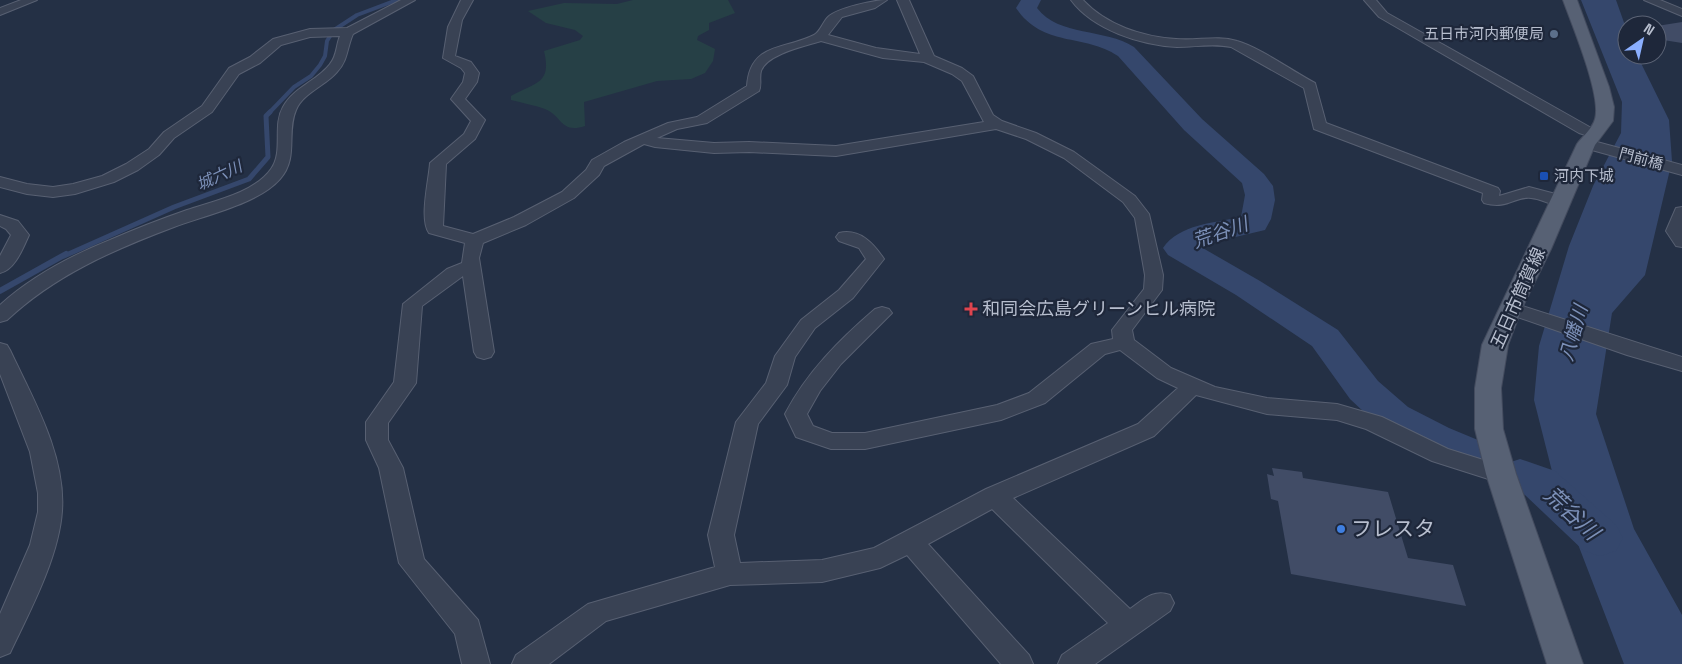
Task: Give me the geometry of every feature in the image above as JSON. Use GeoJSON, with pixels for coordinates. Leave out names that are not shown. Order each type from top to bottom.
{"type":"FeatureCollection","features":[{"type":"Feature","properties":{"kind":"main road","name":"五日市筒賀線"},"geometry":{"type":"LineString","coordinates":[[1565,664],[1501,474],[1489,429],[1488,388],[1495,345],[1518,310],[1561,201],[1590,138],[1604,121],[1605,107],[1601,86],[1570,0]]}},
{"type":"Feature","properties":{"kind":"street"},"geometry":{"type":"LineString","coordinates":[[0,12],[31,0]]}},
{"type":"Feature","properties":{"kind":"street"},"geometry":{"type":"LineString","coordinates":[[0,182],[27,189],[53,192],[75,189],[108,179],[132,167],[154,152],[169,135],[207,109],[234,71],[255,60],[277,42],[290,37],[324,32],[347,32],[409,0]]}},
{"type":"Feature","properties":{"kind":"street"},"geometry":{"type":"LineString","coordinates":[[466,0],[457,15],[449,44],[449,58],[466,66],[472,73],[470,82],[458,99],[478,120],[470,136],[438,163],[437,188],[432,214],[436,229],[450,236],[475,240],[520,221],[568,196],[593,172],[597,163],[673,126],[702,120],[754,88],[755,70],[766,58],[789,46],[820,38],[840,40],[858,48],[893,56],[928,58]]}},
{"type":"Feature","properties":{"kind":"street"},"geometry":{"type":"LineString","coordinates":[[820,38],[832,20],[838,16],[871,6],[881,0]]}},
{"type":"Feature","properties":{"kind":"street"},"geometry":{"type":"LineString","coordinates":[[903,0],[928,58],[932,62],[957,70],[968,78],[987,117],[997,124],[1031,136],[1069,156],[1129,199],[1143,218],[1154,275],[1154,290],[1122,330],[1124,343],[1164,373],[1210,393],[1267,406],[1337,412],[1374,423],[1440,455],[1501,474]]}},
{"type":"Feature","properties":{"kind":"street"},"geometry":{"type":"LineString","coordinates":[[1077,0],[1088,12],[1135,37],[1177,43],[1222,41],[1235,44],[1310,86],[1319,126],[1492,191],[1490,200],[1498,202],[1529,192],[1561,201]]}},
{"type":"Feature","properties":{"kind":"street","name":"門前橋"},"geometry":{"type":"LineString","coordinates":[[1370,0],[1383,15],[1590,138],[1682,170]]}},
{"type":"Feature","properties":{"kind":"street"},"geometry":{"type":"LineString","coordinates":[[1650,0],[1682,13]]}},
{"type":"Feature","properties":{"kind":"street"},"geometry":{"type":"LineString","coordinates":[[3,309],[35,286],[96,253],[249,193],[275,176],[284,160],[286,124],[291,106],[326,76],[339,62],[343,40],[347,32]]}},
{"type":"Feature","properties":{"kind":"street"},"geometry":{"type":"LineString","coordinates":[[645,139],[655,143],[714,148],[749,147],[836,151],[997,124]]}},
{"type":"Feature","properties":{"kind":"street"},"geometry":{"type":"LineString","coordinates":[[1682,212],[1675,231],[1682,242]]}},
{"type":"Feature","properties":{"kind":"street"},"geometry":{"type":"LineString","coordinates":[[0,220],[12,225],[20,235],[12,253],[0,268]]}},
{"type":"Feature","properties":{"kind":"street"},"geometry":{"type":"LineString","coordinates":[[730,574],[721,535],[747,422],[776,385],[785,356],[808,324],[846,294],[875,259],[865,244],[845,237]]}},
{"type":"Feature","properties":{"kind":"street"},"geometry":{"type":"LineString","coordinates":[[475,240],[470,258],[484,352]]}},
{"type":"Feature","properties":{"kind":"street"},"geometry":{"type":"LineString","coordinates":[[471,266],[454,273],[414,304],[405,383],[376,422],[377,440],[391,468],[412,563],[468,629],[476,664]]}},
{"type":"Feature","properties":{"kind":"street"},"geometry":{"type":"LineString","coordinates":[[1518,310],[1634,350],[1682,364]]}},
{"type":"Feature","properties":{"kind":"street"},"geometry":{"type":"LineString","coordinates":[[882,313],[856,335],[806,394],[796,414],[804,431],[831,441],[865,441],[1001,412],[1037,398],[1098,349],[1124,343]]}},
{"type":"Feature","properties":{"kind":"street"},"geometry":{"type":"LineString","coordinates":[[0,350],[46,461],[50,512],[38,558],[0,644]]}},
{"type":"Feature","properties":{"kind":"street"},"geometry":{"type":"LineString","coordinates":[[526,664],[598,612],[730,574],[822,571],[880,557],[995,496],[1146,430],[1193,386]]}},
{"type":"Feature","properties":{"kind":"street"},"geometry":{"type":"LineString","coordinates":[[995,496],[1129,626]]}},
{"type":"Feature","properties":{"kind":"street"},"geometry":{"type":"LineString","coordinates":[[910,541],[1019,664]]}},
{"type":"Feature","properties":{"kind":"street"},"geometry":{"type":"LineString","coordinates":[[1072,664],[1160,603]]}},
{"type":"Feature","properties":{"kind":"green space"},"geometry":{"type":"Polygon","coordinates":[[[633,0],[728,0],[735,13],[709,23],[709,30],[698,36],[697,40],[715,49],[713,61],[705,73],[691,79],[657,81],[584,102],[585,126],[571,128],[545,109],[511,100],[511,96],[540,81],[544,76],[546,62],[544,51],[580,40],[583,36],[575,30],[546,23],[528,11],[564,3],[617,4],[633,0]]]}},
{"type":"Feature","properties":{"kind":"water","name":"八幡川"},"geometry":{"type":"Polygon","coordinates":[[[1581,0],[1616,0],[1621,15],[1617,15],[1617,65],[1642,65],[1669,120],[1672,161],[1645,275],[1612,313],[1596,414],[1634,529],[1682,615],[1682,664],[1624,664],[1556,487],[1534,400],[1539,346],[1569,246],[1593,186],[1621,133],[1622,102],[1581,0]]]}},
{"type":"Feature","properties":{"kind":"building"},"geometry":{"type":"Polygon","coordinates":[[[1682,22],[1682,43],[1667,41],[1667,24],[1682,22]]]}},
{"type":"Feature","properties":{"kind":"building","name":"フレスタ"},"geometry":{"type":"Polygon","coordinates":[[[1272,468],[1302,472],[1303,478],[1388,492],[1408,558],[1453,565],[1466,606],[1291,574],[1278,501],[1271,499],[1267,474],[1274,476],[1272,468]]]}},
{"type":"Feature","properties":{"kind":"waterway","name":"城六川"},"geometry":{"type":"LineString","coordinates":[[269,113],[294,87],[311,76],[320,65],[325,56],[327,41],[334,30],[357,15],[397,0]]}},
{"type":"Feature","properties":{"kind":"waterway","name":"荒谷川"},"geometry":{"type":"LineString","coordinates":[[1031,0],[1026,8],[1033,17],[1043,24],[1056,30],[1111,45],[1126,52],[1185,117],[1217,147],[1245,169],[1258,186],[1260,205],[1254,223],[1195,237],[1179,248],[1248,288],[1325,338],[1364,390],[1394,417],[1434,439],[1475,456]]}},
{"type":"Feature","properties":{"kind":"waterway","name":"城六川"},"geometry":{"type":"LineString","coordinates":[[64,256],[174,207],[249,179],[268,157],[266,116],[269,113]]}},
{"type":"Feature","properties":{"kind":"waterway","name":"城六川"},"geometry":{"type":"LineString","coordinates":[[0,291],[66,254]]}},
{"type":"Feature","properties":{"kind":"waterway","name":"荒谷川"},"geometry":{"type":"LineString","coordinates":[[1520,475],[1540,483],[1600,538]]}},
{"type":"Feature","properties":{"kind":"place","name":"五日市河内郵便局"},"geometry":{"type":"Point","coordinates":[1554,34]}},
{"type":"Feature","properties":{"kind":"place","name":"河内下城"},"geometry":{"type":"Point","coordinates":[1544,176]}},
{"type":"Feature","properties":{"kind":"place","name":"和同会広島グリーンヒル病院"},"geometry":{"type":"Point","coordinates":[971,309]}},
{"type":"Feature","properties":{"kind":"place","name":"フレスタ"},"geometry":{"type":"Point","coordinates":[1341,529]}}]}
